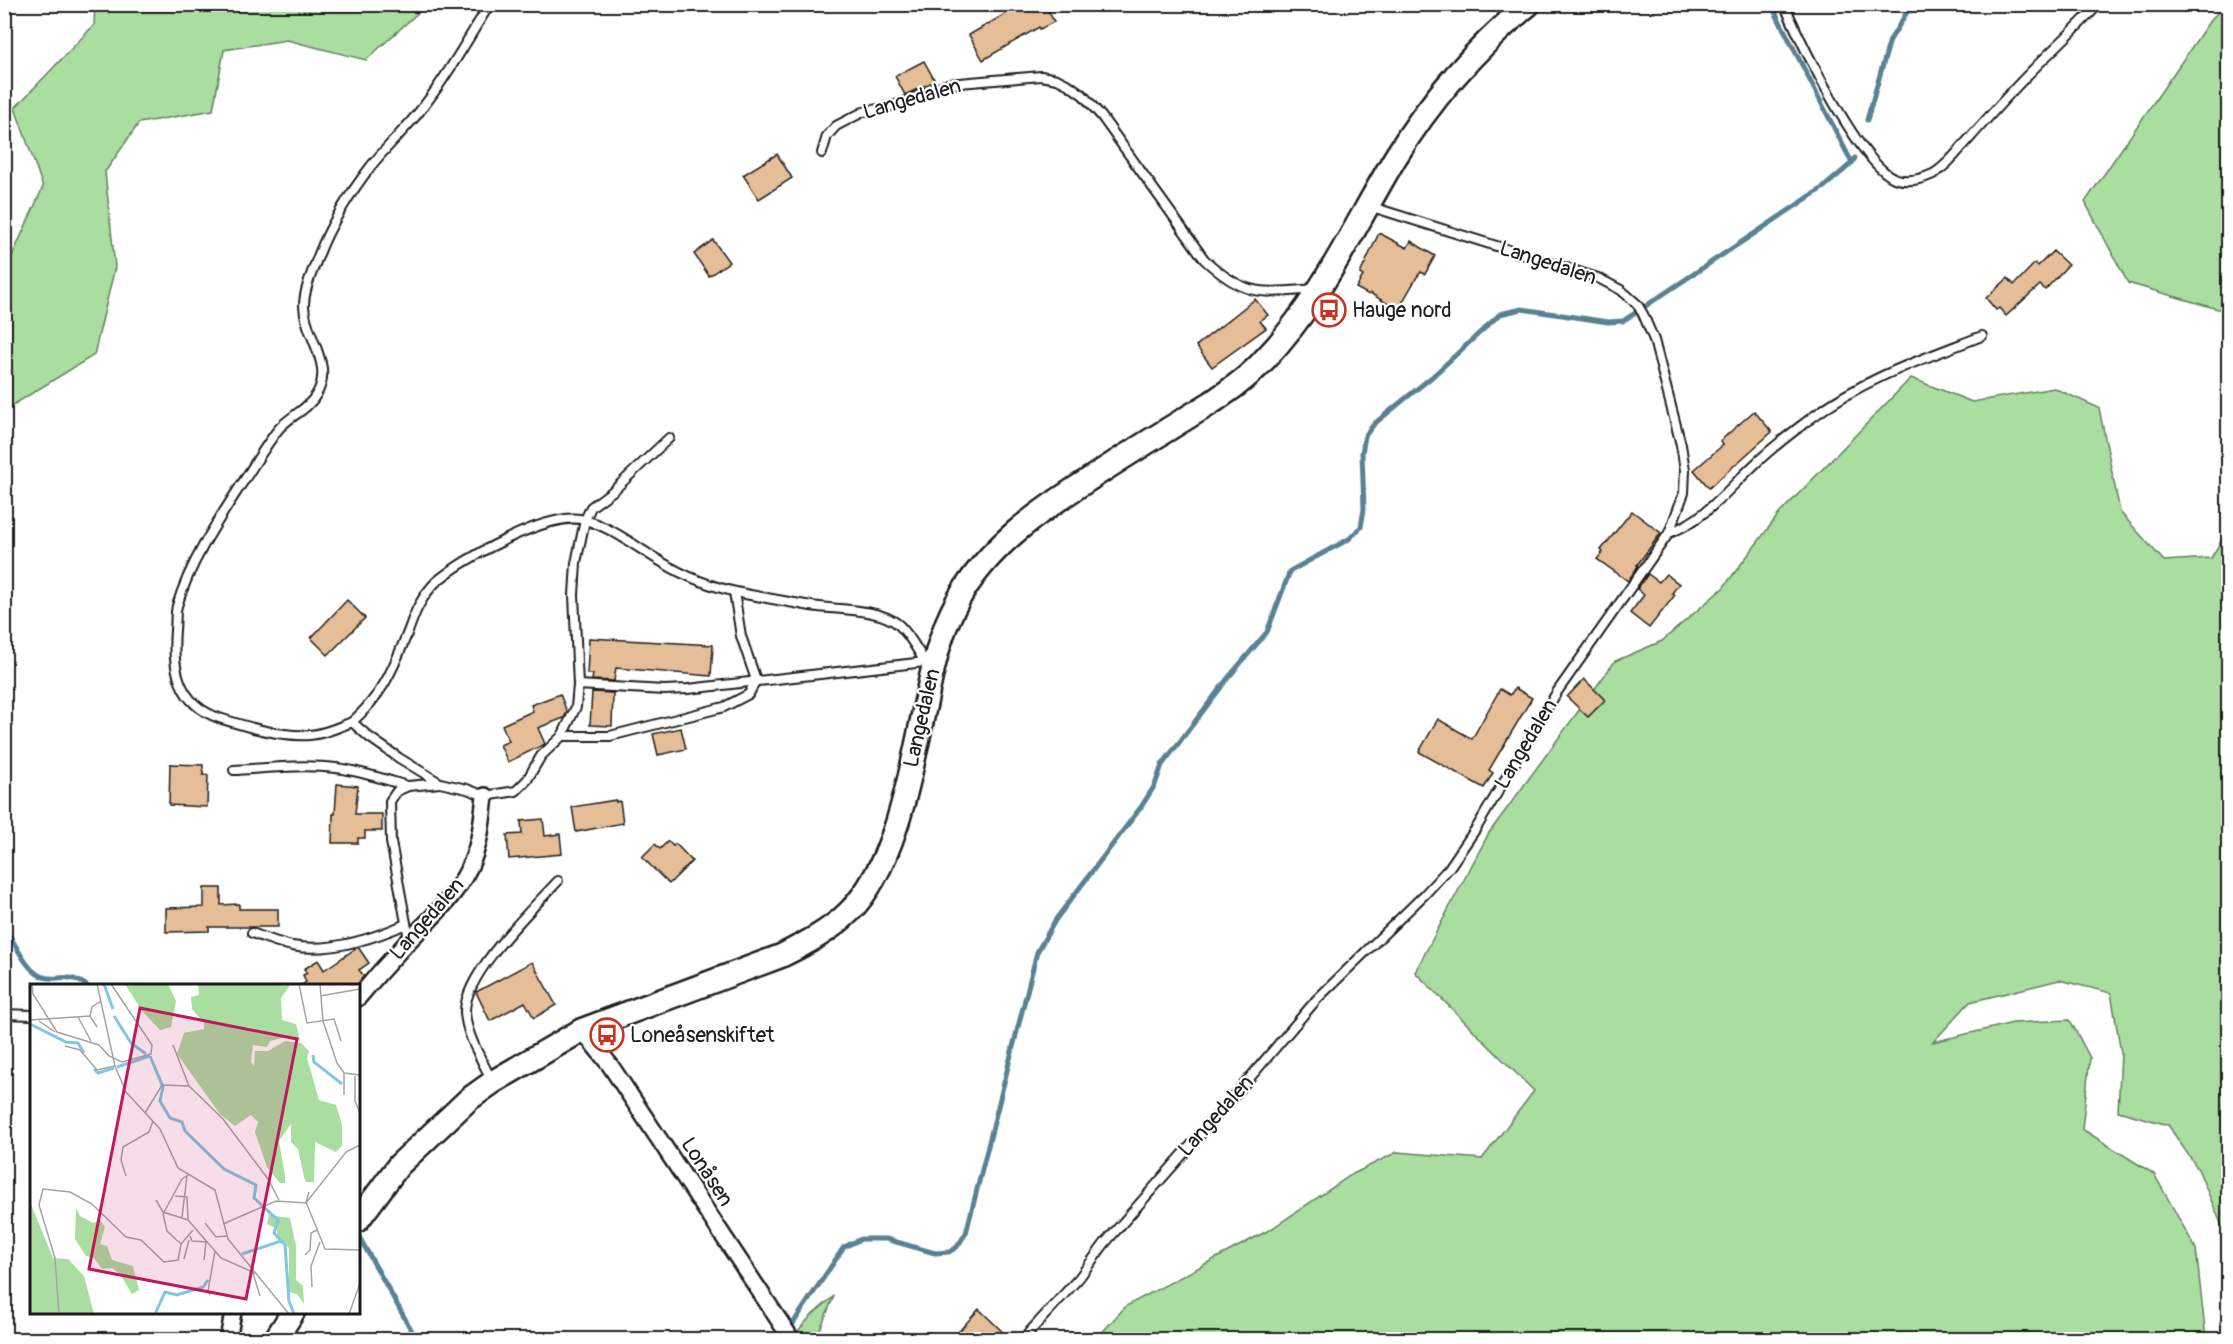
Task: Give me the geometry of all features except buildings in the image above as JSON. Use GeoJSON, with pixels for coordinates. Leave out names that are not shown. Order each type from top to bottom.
{"type":"FeatureCollection","features":[{"type":"Feature","properties":{"kind":"main road","name":"Langedalen"},"geometry":{"type":"LineString","coordinates":[[360,1217],[399,1165],[469,1099],[493,1082],[582,1030],[781,956],[806,944],[850,911],[879,869],[892,836],[904,798],[929,663],[957,601],[993,552],[1016,530],[1048,506],[1232,388],[1264,360],[1320,289],[1396,157],[1446,87],[1490,39],[1529,4]]}},
{"type":"Feature","properties":{"kind":"main road"},"geometry":{"type":"LineString","coordinates":[[275,1340],[292,1314]]}},
{"type":"Feature","properties":{"kind":"street","name":"Langedalen"},"geometry":{"type":"LineString","coordinates":[[360,996],[410,940],[436,915],[455,891],[469,868],[480,836],[484,796]]}},
{"type":"Feature","properties":{"kind":"street","name":"Lonåsen"},"geometry":{"type":"LineString","coordinates":[[582,1030],[610,1065],[792,1340]]}},
{"type":"Feature","properties":{"kind":"street"},"geometry":{"type":"LineString","coordinates":[[228,1340],[234,1314]]}},
{"type":"Feature","properties":{"kind":"lane"},"geometry":{"type":"LineString","coordinates":[[490,4],[425,105],[372,165],[350,196],[320,252],[306,292],[304,308],[323,368],[322,381],[316,396],[302,411],[279,428],[269,441],[222,514],[192,569],[177,608],[174,646],[176,675],[184,692],[214,716],[251,728],[284,734],[311,735],[333,730],[352,722],[371,705],[385,684],[418,606],[433,585],[455,569],[523,531],[556,519],[572,517],[608,529],[662,562],[688,575],[734,592],[870,613],[889,619],[900,626],[929,663]]}},
{"type":"Feature","properties":{"kind":"lane"},"geometry":{"type":"LineString","coordinates":[[1784,4],[1829,95],[1857,138],[1876,165],[1895,178],[1907,180],[1934,173],[1950,161],[2019,84],[2099,4]]}},
{"type":"Feature","properties":{"kind":"lane","name":"Langedalen"},"geometry":{"type":"LineString","coordinates":[[822,153],[827,136],[836,126],[863,112],[896,105],[948,84],[1041,76],[1057,80],[1083,95],[1102,117],[1204,259],[1223,277],[1239,286],[1256,291],[1320,289]]}},
{"type":"Feature","properties":{"kind":"lane","name":"Langedalen"},"geometry":{"type":"LineString","coordinates":[[1022,1340],[1079,1278],[1105,1244],[1317,999],[1449,868],[1477,827],[1557,692],[1670,532],[1683,493],[1685,470],[1681,446],[1654,340],[1637,304],[1621,290],[1598,278],[1368,206]]}},
{"type":"Feature","properties":{"kind":"lane"},"geometry":{"type":"LineString","coordinates":[[1670,532],[1691,523],[1755,463],[1815,415],[1850,391],[1887,373],[1982,336]]}},
{"type":"Feature","properties":{"kind":"lane"},"geometry":{"type":"LineString","coordinates":[[410,940],[391,842],[390,801],[397,791],[408,786],[440,783],[467,789],[484,796],[516,791],[527,780],[541,756],[562,736],[576,707],[578,685],[574,595],[576,563],[585,520],[591,507],[614,490],[669,438]]}},
{"type":"Feature","properties":{"kind":"lane"},"geometry":{"type":"LineString","coordinates":[[562,736],[610,736],[724,707],[749,694],[756,680],[741,636],[734,592]]}},
{"type":"Feature","properties":{"kind":"lane"},"geometry":{"type":"LineString","coordinates":[[578,685],[664,690],[688,689],[929,663]]}},
{"type":"Feature","properties":{"kind":"lane"},"geometry":{"type":"LineString","coordinates":[[352,722],[369,737],[440,783]]}},
{"type":"Feature","properties":{"kind":"lane"},"geometry":{"type":"LineString","coordinates":[[234,770],[307,766],[335,768],[356,771],[408,786]]}},
{"type":"Feature","properties":{"kind":"lane"},"geometry":{"type":"LineString","coordinates":[[493,1082],[466,1023],[466,997],[479,972],[558,881]]}},
{"type":"Feature","properties":{"kind":"lane"},"geometry":{"type":"LineString","coordinates":[[252,933],[293,946],[312,947],[364,940],[406,924]]}},
{"type":"Feature","properties":{"kind":"lane"},"geometry":{"type":"LineString","coordinates":[[4,1014],[30,1015]]}},
{"type":"Feature","properties":{"kind":"green space"},"geometry":{"type":"Polygon","coordinates":[[[419,4],[422,9],[366,60],[287,40],[224,50],[213,110],[139,123],[105,172],[115,267],[94,355],[5,410],[5,268],[43,187],[15,108],[94,25],[95,5],[419,4]]]}},
{"type":"Feature","properties":{"kind":"green space"},"geometry":{"type":"Polygon","coordinates":[[[2228,5],[2228,307],[2218,309],[2128,283],[2085,202],[2211,19],[2228,5]]]}},
{"type":"Feature","properties":{"kind":"green space"},"geometry":{"type":"Polygon","coordinates":[[[1911,378],[1972,402],[2054,388],[2099,408],[2120,512],[2164,561],[2211,558],[2228,530],[2228,1240],[2198,1169],[2168,1125],[2118,1111],[2121,1053],[2111,993],[2059,980],[1970,1002],[1933,1042],[2013,1023],[2070,1020],[2090,1058],[2082,1129],[2154,1174],[2196,1249],[2206,1339],[1095,1340],[1126,1306],[1271,1229],[1351,1175],[1397,1152],[1482,1159],[1534,1091],[1415,972],[1489,833],[1615,661],[1662,641],[1723,588],[1779,514],[1911,378]]]}},
{"type":"Feature","properties":{"kind":"green space"},"geometry":{"type":"Polygon","coordinates":[[[834,1296],[816,1339],[790,1340],[811,1316],[834,1296]]]}},
{"type":"Feature","properties":{"kind":"waterway"},"geometry":{"type":"LineString","coordinates":[[1771,4],[1852,163]]}},
{"type":"Feature","properties":{"kind":"waterway"},"geometry":{"type":"LineString","coordinates":[[1867,120],[1890,40],[1912,4]]}},
{"type":"Feature","properties":{"kind":"waterway"},"geometry":{"type":"LineString","coordinates":[[782,1340],[844,1247],[861,1239],[886,1239],[935,1253],[949,1252],[957,1247],[966,1233],[1037,952],[1056,919],[1141,807],[1155,785],[1162,765],[1228,678],[1267,632],[1290,571],[1349,539],[1361,527],[1364,509],[1362,453],[1365,436],[1374,424],[1433,376],[1500,314],[1522,309],[1608,322],[1623,321],[1824,187],[1855,158]]}},
{"type":"Feature","properties":{"kind":"waterway"},"geometry":{"type":"LineString","coordinates":[[4,927],[25,962],[36,973],[46,978],[67,978],[84,984]]}},
{"type":"Feature","properties":{"kind":"waterway"},"geometry":{"type":"LineString","coordinates":[[360,1239],[417,1340]]}},
{"type":"Feature","properties":{"kind":"place","name":"Hauge nord"},"geometry":{"type":"Point","coordinates":[1329,310]}},
{"type":"Feature","properties":{"kind":"place","name":"Loneåsenskiftet"},"geometry":{"type":"Point","coordinates":[607,1035]}}]}
